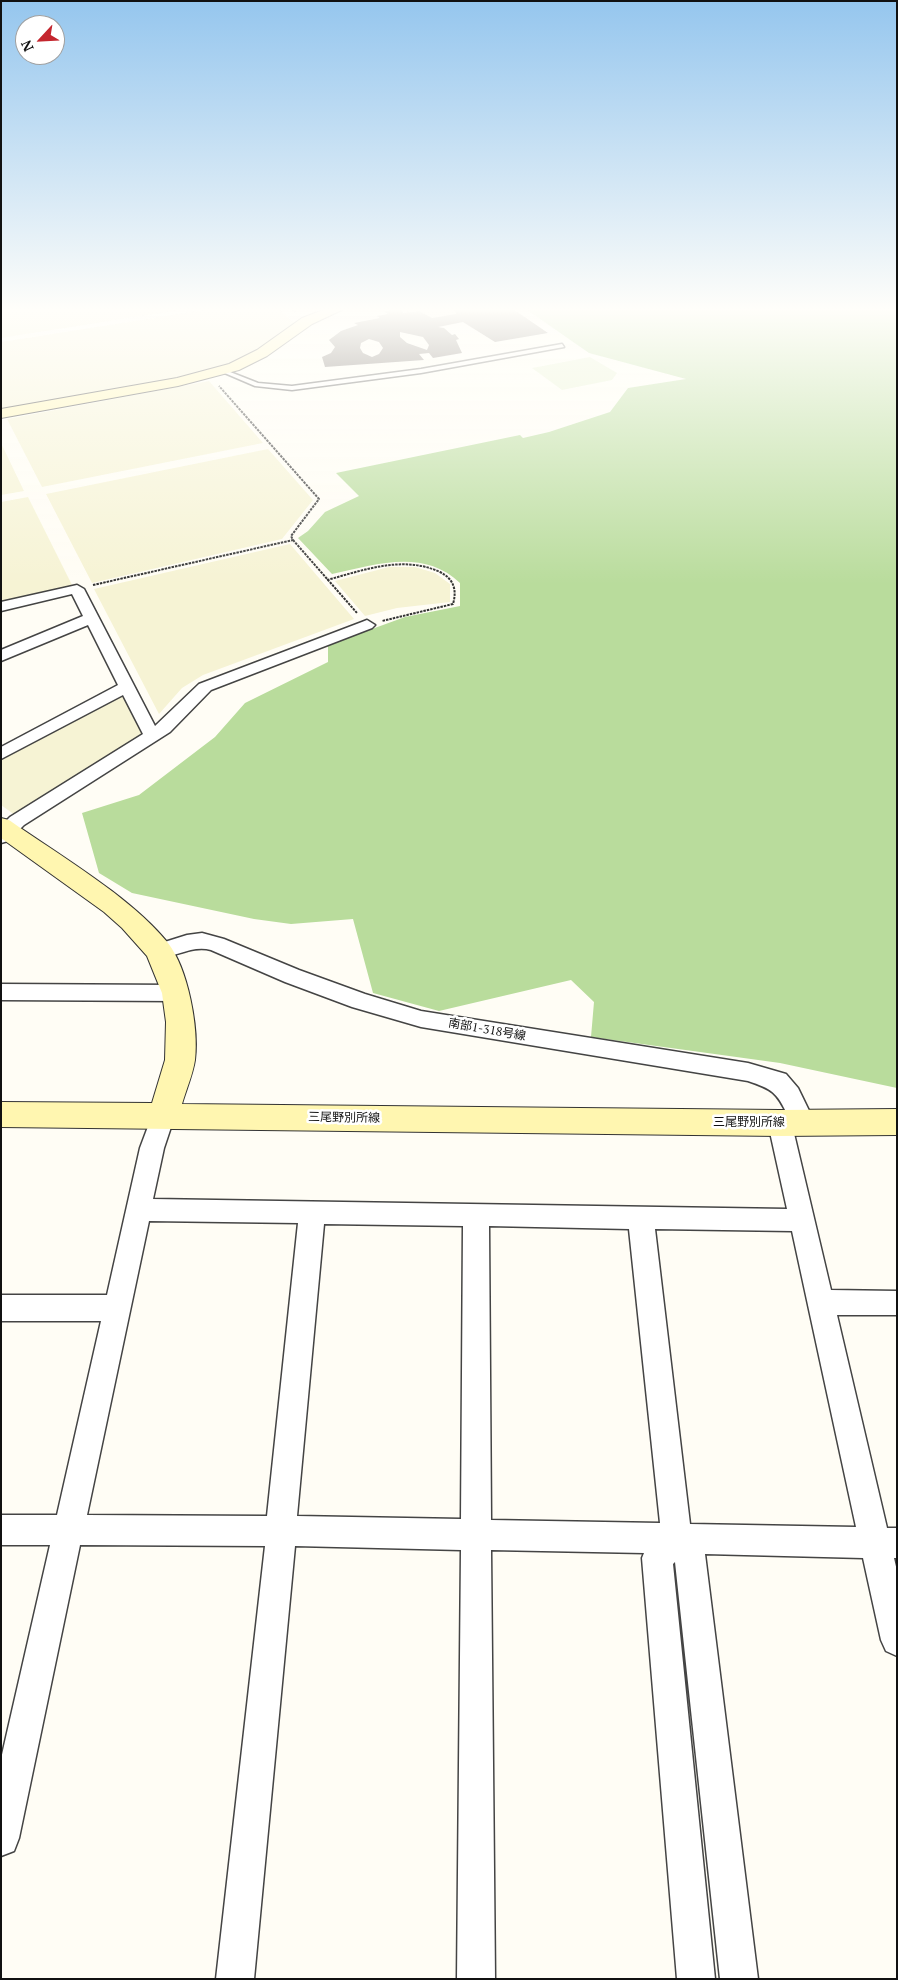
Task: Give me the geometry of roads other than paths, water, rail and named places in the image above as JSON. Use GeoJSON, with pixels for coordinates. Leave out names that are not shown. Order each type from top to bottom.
{"type":"FeatureCollection","features":[{"type":"Feature","properties":{"kind":"main road"},"geometry":{"type":"LineString","coordinates":[[1,414],[78,399]]}},
{"type":"Feature","properties":{"kind":"main road"},"geometry":{"type":"LineString","coordinates":[[3,832],[113,906],[131,921],[159,951],[176,993],[180,1022],[180,1060],[163,1115]]}},
{"type":"Feature","properties":{"kind":"main road","name":"三尾野別所線"},"geometry":{"type":"LineString","coordinates":[[1,1114],[792,1123],[897,1122]]}},
{"type":"Feature","properties":{"kind":"street"},"geometry":{"type":"LineString","coordinates":[[1,606],[77,589],[90,618],[152,736]]}},
{"type":"Feature","properties":{"kind":"street"},"geometry":{"type":"LineString","coordinates":[[1,656],[90,618]]}},
{"type":"Feature","properties":{"kind":"street"},"geometry":{"type":"LineString","coordinates":[[3,832],[16,821],[152,736],[205,687],[367,625]]}},
{"type":"Feature","properties":{"kind":"street"},"geometry":{"type":"LineString","coordinates":[[1,754],[126,687]]}},
{"type":"Feature","properties":{"kind":"street","name":"南部1-318号線"},"geometry":{"type":"LineString","coordinates":[[159,951],[187,942],[202,940],[217,944],[292,976],[360,1001],[421,1018],[748,1072],[778,1081],[790,1095],[801,1220],[819,1302],[886,1543],[897,1640]]}},
{"type":"Feature","properties":{"kind":"street"},"geometry":{"type":"LineString","coordinates":[[1,992],[176,993]]}},
{"type":"Feature","properties":{"kind":"street"},"geometry":{"type":"LineString","coordinates":[[1,1838],[140,1210],[152,1148],[163,1115]]}},
{"type":"Feature","properties":{"kind":"street"},"geometry":{"type":"LineString","coordinates":[[140,1210],[801,1220]]}},
{"type":"Feature","properties":{"kind":"street"},"geometry":{"type":"LineString","coordinates":[[235,1979],[280,1555],[280,1531],[312,1214]]}},
{"type":"Feature","properties":{"kind":"street"},"geometry":{"type":"LineString","coordinates":[[476,1216],[476,1979]]}},
{"type":"Feature","properties":{"kind":"street"},"geometry":{"type":"LineString","coordinates":[[641,1219],[677,1538],[691,1559],[739,1979]]}},
{"type":"Feature","properties":{"kind":"street"},"geometry":{"type":"LineString","coordinates":[[819,1302],[897,1303]]}},
{"type":"Feature","properties":{"kind":"street"},"geometry":{"type":"LineString","coordinates":[[1,1308],[118,1308]]}},
{"type":"Feature","properties":{"kind":"street"},"geometry":{"type":"LineString","coordinates":[[1,1530],[280,1531],[886,1543]]}},
{"type":"Feature","properties":{"kind":"street"},"geometry":{"type":"LineString","coordinates":[[677,1538],[657,1558],[696,1979]]}}]}
